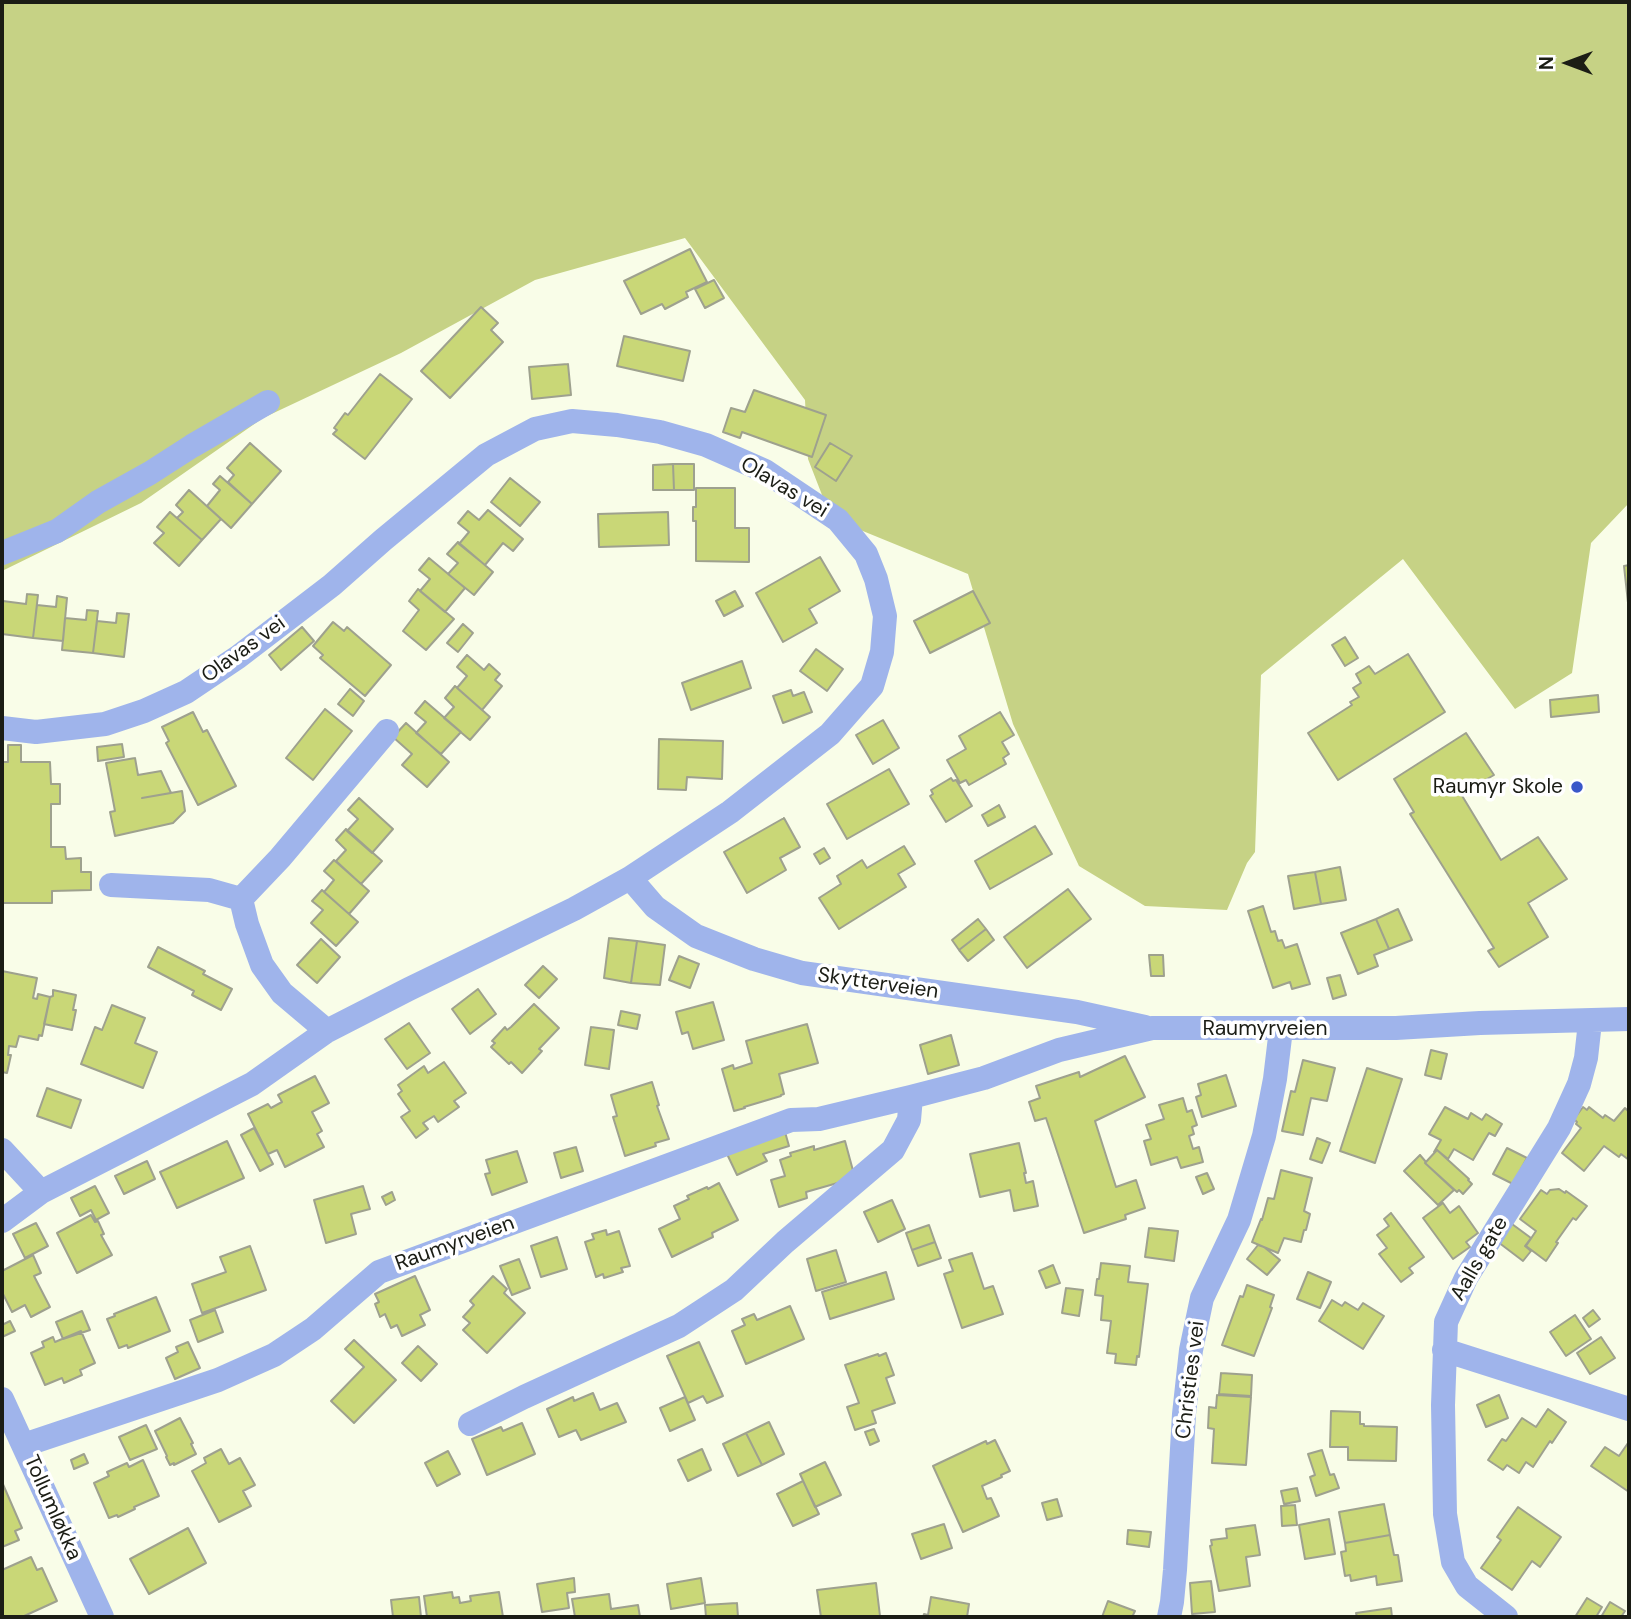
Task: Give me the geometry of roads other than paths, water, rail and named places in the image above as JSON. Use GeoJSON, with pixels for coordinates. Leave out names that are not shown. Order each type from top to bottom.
{"type":"FeatureCollection","features":[{"type":"Feature","properties":{"kind":"street"},"geometry":{"type":"LineString","coordinates":[[2,553],[57,531],[98,502],[268,402]]}},
{"type":"Feature","properties":{"kind":"street","name":"Olavas vei"},"geometry":{"type":"LineString","coordinates":[[2,728],[36,732],[105,724],[144,711],[186,692],[238,657],[332,584],[486,455],[535,429],[572,421],[660,432],[706,445],[765,471],[838,520],[866,554],[876,579],[885,615],[882,652],[872,686],[830,734],[730,812],[630,878],[574,909],[327,1031],[252,1084],[41,1192],[2,1221]]}},
{"type":"Feature","properties":{"kind":"street"},"geometry":{"type":"LineString","coordinates":[[241,899],[280,858],[387,731]]}},
{"type":"Feature","properties":{"kind":"street","name":"Skytterveien"},"geometry":{"type":"LineString","coordinates":[[630,878],[655,907],[696,936],[802,973],[1077,1012],[1152,1028]]}},
{"type":"Feature","properties":{"kind":"street"},"geometry":{"type":"LineString","coordinates":[[111,886],[209,890],[241,899]]}},
{"type":"Feature","properties":{"kind":"street"},"geometry":{"type":"LineString","coordinates":[[241,899],[262,965],[282,993],[327,1031]]}},
{"type":"Feature","properties":{"kind":"street","name":"Raumyrveien"},"geometry":{"type":"LineString","coordinates":[[24,1444],[218,1380],[274,1355],[313,1329],[379,1272],[791,1120],[819,1119],[911,1097],[984,1078],[1059,1050],[1152,1028],[1396,1028],[1629,1019]]}},
{"type":"Feature","properties":{"kind":"street","name":"Aalls gate"},"geometry":{"type":"LineString","coordinates":[[1506,1617],[1467,1586],[1453,1562],[1445,1514],[1443,1405],[1446,1322],[1466,1278],[1559,1128],[1579,1084],[1586,1058],[1590,1021]]}},
{"type":"Feature","properties":{"kind":"street","name":"Christies vei"},"geometry":{"type":"LineString","coordinates":[[1168,1617],[1174,1581],[1184,1414],[1191,1350],[1202,1298],[1238,1220],[1264,1136],[1281,1029]]}},
{"type":"Feature","properties":{"kind":"street"},"geometry":{"type":"LineString","coordinates":[[470,1424],[679,1326],[734,1290],[785,1242],[893,1150],[909,1120],[911,1097]]}},
{"type":"Feature","properties":{"kind":"street"},"geometry":{"type":"LineString","coordinates":[[2,1150],[41,1192]]}},
{"type":"Feature","properties":{"kind":"street"},"geometry":{"type":"LineString","coordinates":[[1444,1350],[1629,1409]]}},
{"type":"Feature","properties":{"kind":"street","name":"Tollumløkka"},"geometry":{"type":"LineString","coordinates":[[2,1399],[102,1617]]}},
{"type":"Feature","properties":{"kind":"place","name":"Raumyr Skole"},"geometry":{"type":"Point","coordinates":[1577,787]}}]}
